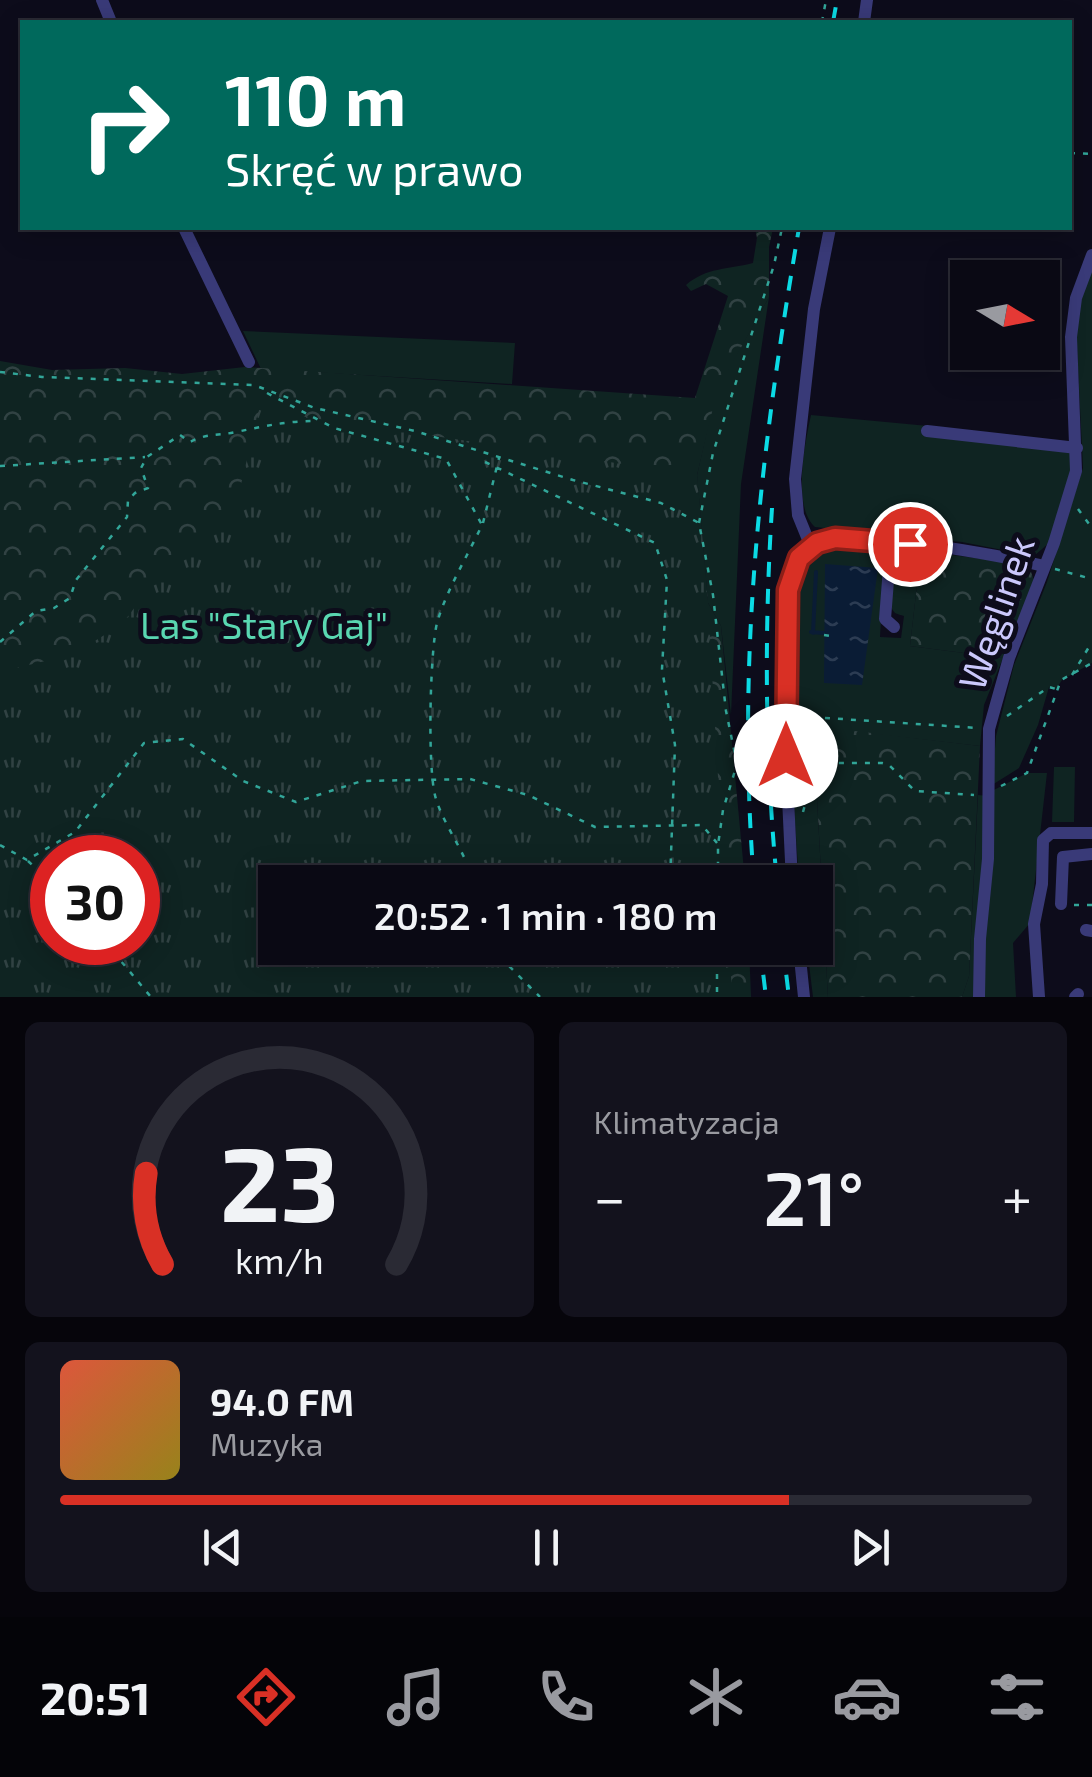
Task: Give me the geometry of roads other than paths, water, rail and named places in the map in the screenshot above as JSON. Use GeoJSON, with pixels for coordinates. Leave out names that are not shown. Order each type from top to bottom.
{"type":"FeatureCollection","features":[{"type":"Feature","properties":{"kind":"street"},"geometry":{"type":"LineString","coordinates":[[185,230],[250,362]]}},
{"type":"Feature","properties":{"kind":"street"},"geometry":{"type":"LineString","coordinates":[[812,547],[798,515],[795,479],[814,309],[830,230]]}},
{"type":"Feature","properties":{"kind":"street","name":"Węglinek"},"geometry":{"type":"LineString","coordinates":[[979,997],[990,794],[989,729],[1009,658],[1076,471],[1071,337],[1079,286],[1092,255]]}},
{"type":"Feature","properties":{"kind":"street"},"geometry":{"type":"LineString","coordinates":[[926,431],[1078,448]]}},
{"type":"Feature","properties":{"kind":"street"},"geometry":{"type":"LineString","coordinates":[[791,865],[788,590],[799,558],[812,547],[835,538],[989,553],[1044,566]]}},
{"type":"Feature","properties":{"kind":"street"},"geometry":{"type":"LineString","coordinates":[[891,542],[885,618],[894,626]]}},
{"type":"Feature","properties":{"kind":"street"},"geometry":{"type":"LineString","coordinates":[[1039,997],[1034,924],[1042,884],[1043,840],[1051,833],[1092,832]]}},
{"type":"Feature","properties":{"kind":"street"},"geometry":{"type":"LineString","coordinates":[[1062,904],[1063,857],[1092,854]]}},
{"type":"Feature","properties":{"kind":"street"},"geometry":{"type":"LineString","coordinates":[[801,965],[804,997]]}},
{"type":"Feature","properties":{"kind":"water"},"geometry":{"type":"Polygon","coordinates":[[[825,564],[878,568],[862,685],[824,683],[825,564]]]}},
{"type":"Feature","properties":{"kind":"waterway"},"geometry":{"type":"LineString","coordinates":[[813,633],[816,572]]}},
{"type":"Feature","properties":{"kind":"waterway"},"geometry":{"type":"LineString","coordinates":[[811,632],[824,633]]}},
{"type":"Feature","properties":{"kind":"railway"},"geometry":{"type":"LineString","coordinates":[[833,20],[837,0]]}},
{"type":"Feature","properties":{"kind":"railway"},"geometry":{"type":"LineString","coordinates":[[753,865],[749,799],[750,635],[763,473],[799,230]]}},
{"type":"Feature","properties":{"kind":"railway"},"geometry":{"type":"LineString","coordinates":[[772,508],[767,695],[776,865]]}},
{"type":"Feature","properties":{"kind":"railway"},"geometry":{"type":"LineString","coordinates":[[762,965],[766,997]]}},
{"type":"Feature","properties":{"kind":"railway"},"geometry":{"type":"LineString","coordinates":[[785,965],[789,997]]}},
{"type":"Feature","properties":{"kind":"park label","name":"Las \"Stary Gaj\""},"geometry":{"type":"Point","coordinates":[264,626]}}]}
